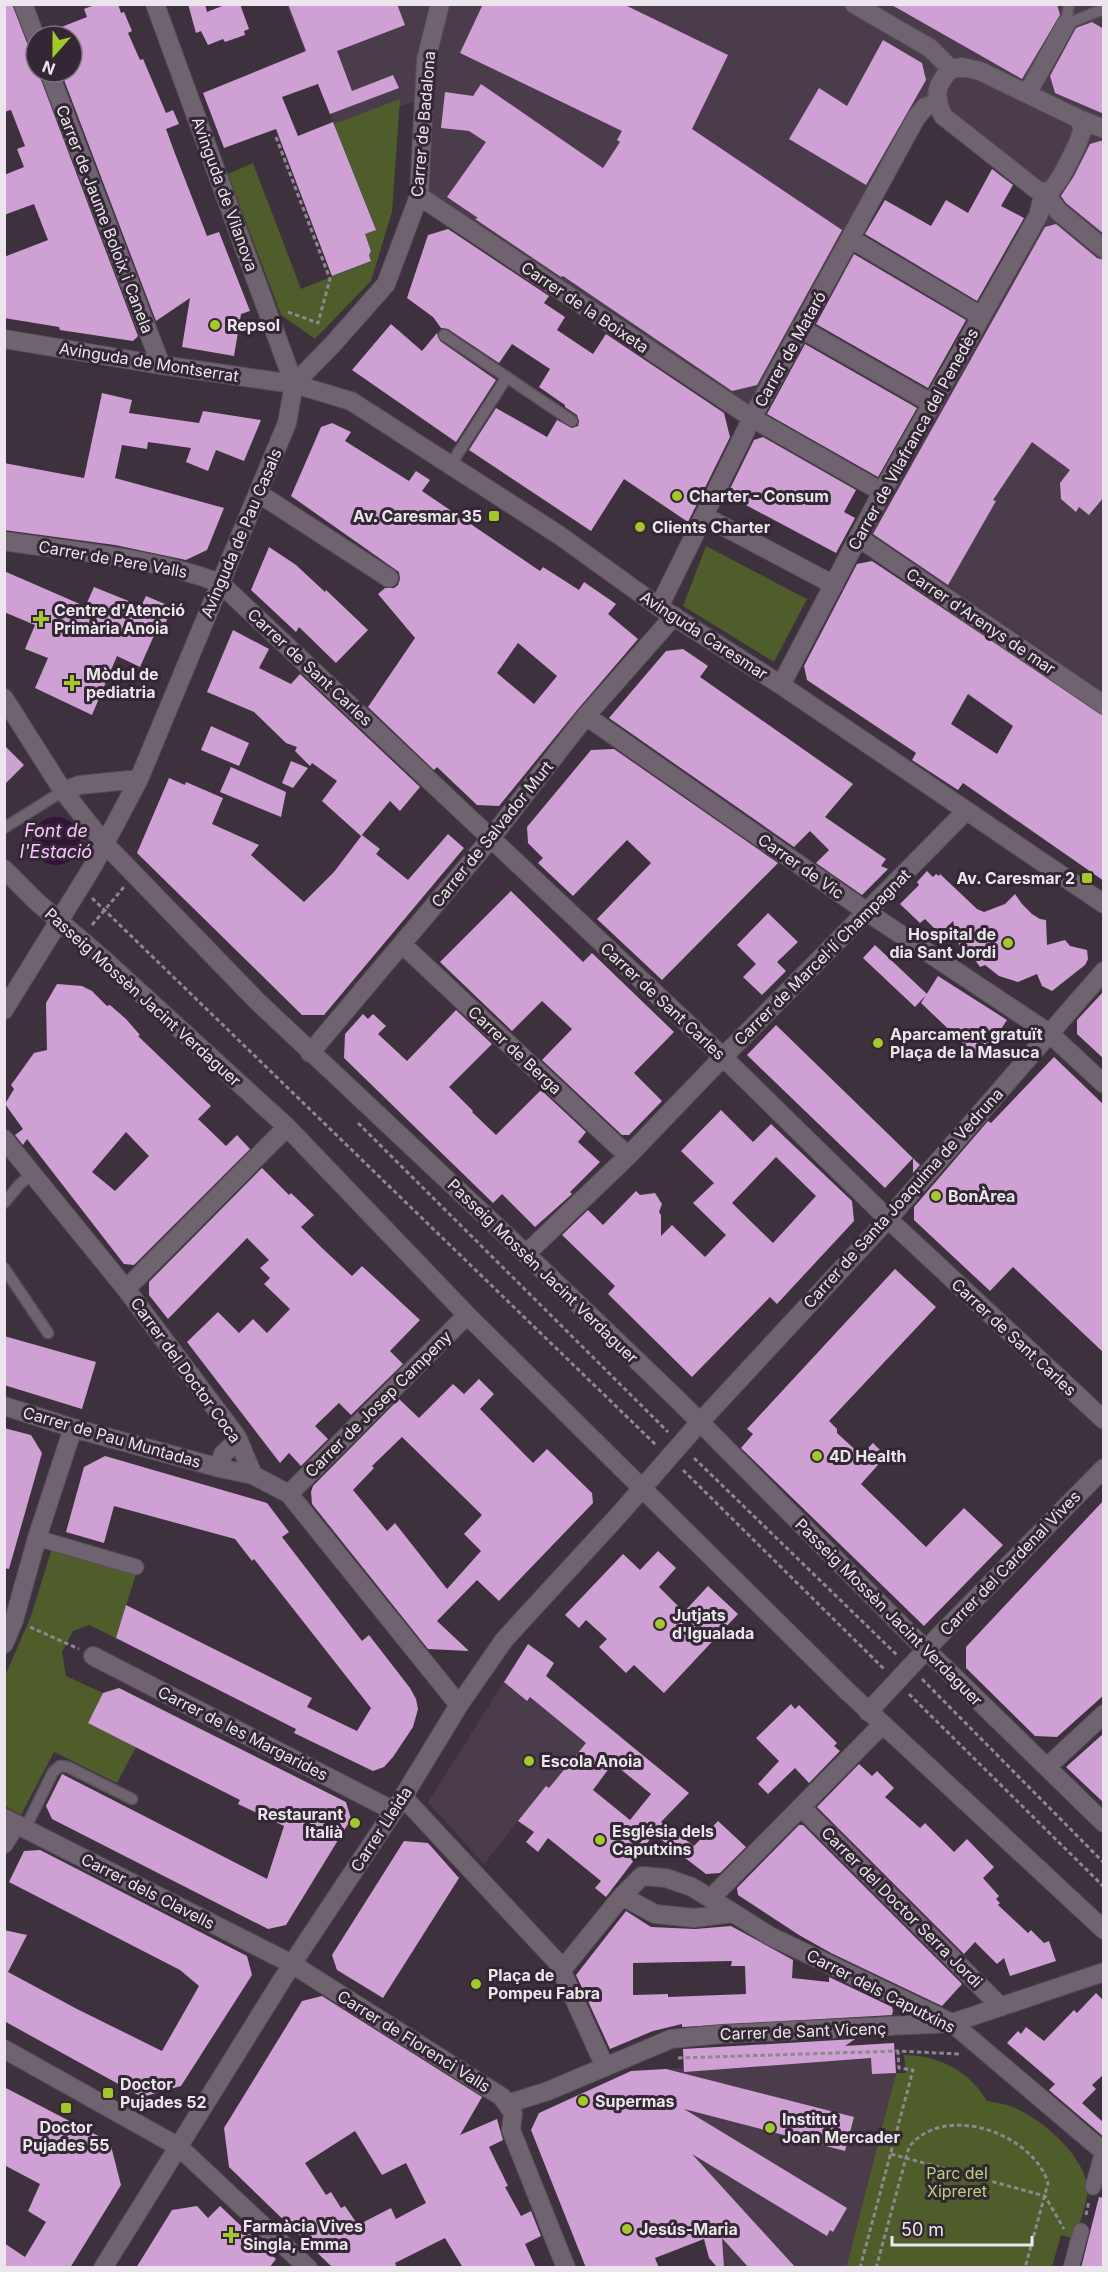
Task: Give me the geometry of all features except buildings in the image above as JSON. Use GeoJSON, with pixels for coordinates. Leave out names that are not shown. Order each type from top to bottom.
{"type":"FeatureCollection","features":[{"type":"Feature","properties":{"kind":"street"},"geometry":{"type":"LineString","coordinates":[[23,4],[31,24]]}},
{"type":"Feature","properties":{"kind":"street","name":"Avinguda de Vilanova"},"geometry":{"type":"LineString","coordinates":[[155,4],[294,384]]}},
{"type":"Feature","properties":{"kind":"street","name":"Carrer de Badalona"},"geometry":{"type":"LineString","coordinates":[[294,384],[386,284],[419,196],[426,60],[440,4]]}},
{"type":"Feature","properties":{"kind":"street"},"geometry":{"type":"LineString","coordinates":[[854,4],[930,48],[951,69]]}},
{"type":"Feature","properties":{"kind":"street"},"geometry":{"type":"LineString","coordinates":[[1027,94],[1066,24]]}},
{"type":"Feature","properties":{"kind":"street"},"geometry":{"type":"LineString","coordinates":[[1079,119],[1082,127],[1080,136],[1058,180],[1050,190],[1044,192],[1037,190],[943,117],[937,103],[938,87],[951,69],[962,67],[980,71],[1104,129]]}},
{"type":"Feature","properties":{"kind":"street","name":"Carrer de Jaume Boloix i Canela"},"geometry":{"type":"LineString","coordinates":[[54,84],[161,365]]}},
{"type":"Feature","properties":{"kind":"street","name":"Carrer de Mataró"},"geometry":{"type":"LineString","coordinates":[[666,612],[704,516],[752,418],[916,118],[925,107],[937,103]]}},
{"type":"Feature","properties":{"kind":"street"},"geometry":{"type":"LineString","coordinates":[[1044,192],[1058,211],[1104,249]]}},
{"type":"Feature","properties":{"kind":"street","name":"Carrer de Vilafranca del Penedès"},"geometry":{"type":"LineString","coordinates":[[781,685],[882,492],[1038,216],[1044,192]]}},
{"type":"Feature","properties":{"kind":"street","name":"Carrer de la Boixeta"},"geometry":{"type":"LineString","coordinates":[[419,196],[752,418],[882,492]]}},
{"type":"Feature","properties":{"kind":"street"},"geometry":{"type":"LineString","coordinates":[[851,239],[981,316]]}},
{"type":"Feature","properties":{"kind":"street"},"geometry":{"type":"LineString","coordinates":[[800,328],[933,404]]}},
{"type":"Feature","properties":{"kind":"street","name":"Avinguda de Montserrat"},"geometry":{"type":"LineString","coordinates":[[4,339],[294,384]]}},
{"type":"Feature","properties":{"kind":"street","name":"Avinguda Caresmar"},"geometry":{"type":"LineString","coordinates":[[294,384],[351,401],[451,464],[559,535],[666,612],[781,685],[965,812],[1104,904]]}},
{"type":"Feature","properties":{"kind":"street","name":"Avinguda de Pau Casals"},"geometry":{"type":"LineString","coordinates":[[4,1010],[11,984],[60,921],[105,844],[139,779],[287,423],[294,384]]}},
{"type":"Feature","properties":{"kind":"street"},"geometry":{"type":"LineString","coordinates":[[258,493],[389,578]]}},
{"type":"Feature","properties":{"kind":"street"},"geometry":{"type":"LineString","coordinates":[[704,516],[834,585]]}},
{"type":"Feature","properties":{"kind":"street","name":"Carrer d'Arenys de mar"},"geometry":{"type":"LineString","coordinates":[[859,538],[1103,702]]}},
{"type":"Feature","properties":{"kind":"street","name":"Carrer de Pere Valls"},"geometry":{"type":"LineString","coordinates":[[4,541],[132,560],[193,573],[220,583]]}},
{"type":"Feature","properties":{"kind":"street","name":"Carrer de Sant Carles"},"geometry":{"type":"LineString","coordinates":[[220,583],[723,1057],[888,1219],[1104,1420]]}},
{"type":"Feature","properties":{"kind":"street","name":"Carrer de Salvador Murt"},"geometry":{"type":"LineString","coordinates":[[310,1053],[491,838],[666,612]]}},
{"type":"Feature","properties":{"kind":"street","name":"Passeig Mossèn Jacint Verdaguer"},"geometry":{"type":"LineString","coordinates":[[5,699],[63,791],[105,844],[135,875],[310,1053],[526,1254],[700,1422],[926,1650],[1104,1822]]}},
{"type":"Feature","properties":{"kind":"street","name":"Carrer de Vic"},"geometry":{"type":"LineString","coordinates":[[586,716],[867,912],[1049,1033],[1104,1084]]}},
{"type":"Feature","properties":{"kind":"street"},"geometry":{"type":"LineString","coordinates":[[63,791],[80,785],[139,779]]}},
{"type":"Feature","properties":{"kind":"street","name":"Carrer de Marcel·lí Champagnat"},"geometry":{"type":"LineString","coordinates":[[526,1254],[628,1156],[965,812]]}},
{"type":"Feature","properties":{"kind":"street","name":"Passeig Mossèn Jacint Verdaguer"},"geometry":{"type":"LineString","coordinates":[[4,869],[286,1127],[467,1315],[868,1712],[1104,1930]]}},
{"type":"Feature","properties":{"kind":"street","name":"Carrer de Berga"},"geometry":{"type":"LineString","coordinates":[[402,944],[628,1156]]}},
{"type":"Feature","properties":{"kind":"street","name":"Carrer de Santa Joaquima de Vedruna"},"geometry":{"type":"LineString","coordinates":[[700,1422],[888,1219],[1104,971]]}},
{"type":"Feature","properties":{"kind":"street"},"geometry":{"type":"LineString","coordinates":[[126,1289],[286,1127]]}},
{"type":"Feature","properties":{"kind":"street","name":"Carrer del Doctor Coca"},"geometry":{"type":"LineString","coordinates":[[4,1139],[126,1289],[237,1437],[252,1475]]}},
{"type":"Feature","properties":{"kind":"street","name":"Carrer de Josep Campeny"},"geometry":{"type":"LineString","coordinates":[[289,1494],[467,1315]]}},
{"type":"Feature","properties":{"kind":"street","name":"Carrer de Pau Muntadas"},"geometry":{"type":"LineString","coordinates":[[4,1406],[73,1428],[252,1475]]}},
{"type":"Feature","properties":{"kind":"street","name":"Carrer Lleida"},"geometry":{"type":"LineString","coordinates":[[103,2268],[292,1964],[398,1804],[459,1705],[504,1640],[700,1422]]}},
{"type":"Feature","properties":{"kind":"street"},"geometry":{"type":"LineString","coordinates":[[4,1644],[9,1618],[73,1428]]}},
{"type":"Feature","properties":{"kind":"street","name":"Carrer de Pau Muntadas"},"geometry":{"type":"LineString","coordinates":[[220,1468],[223,1454],[234,1444],[237,1437]]}},
{"type":"Feature","properties":{"kind":"street","name":"Carrer del Cardenal Vives"},"geometry":{"type":"LineString","coordinates":[[868,1712],[1104,1468]]}},
{"type":"Feature","properties":{"kind":"street"},"geometry":{"type":"LineString","coordinates":[[252,1475],[289,1494],[459,1705]]}},
{"type":"Feature","properties":{"kind":"street"},"geometry":{"type":"LineString","coordinates":[[37,1538],[136,1567]]}},
{"type":"Feature","properties":{"kind":"street","name":"Carrer de les Margarides"},"geometry":{"type":"LineString","coordinates":[[93,1656],[398,1804],[558,1963],[604,2067]]}},
{"type":"Feature","properties":{"kind":"street"},"geometry":{"type":"LineString","coordinates":[[1047,1767],[1104,1714]]}},
{"type":"Feature","properties":{"kind":"street"},"geometry":{"type":"LineString","coordinates":[[711,1898],[882,1725]]}},
{"type":"Feature","properties":{"kind":"street","name":"Carrer del Doctor Serra Jordi"},"geometry":{"type":"LineString","coordinates":[[802,1808],[1001,2007]]}},
{"type":"Feature","properties":{"kind":"street"},"geometry":{"type":"LineString","coordinates":[[4,1844],[15,1824]]}},
{"type":"Feature","properties":{"kind":"street","name":"Carrer dels Clavells"},"geometry":{"type":"LineString","coordinates":[[15,1824],[292,1964]]}},
{"type":"Feature","properties":{"kind":"street","name":"Carrer dels Caputxins"},"geometry":{"type":"LineString","coordinates":[[561,1971],[622,1896],[642,1876],[666,1878],[692,1887],[770,1936],[952,2024],[1103,2152]]}},
{"type":"Feature","properties":{"kind":"street"},"geometry":{"type":"LineString","coordinates":[[622,1896],[655,1914],[694,1918],[733,1913]]}},
{"type":"Feature","properties":{"kind":"street","name":"Carrer de Florenci Valls"},"geometry":{"type":"LineString","coordinates":[[292,1964],[502,2097],[513,2113],[511,2130],[566,2268]]}},
{"type":"Feature","properties":{"kind":"street","name":"Carrer de Sant Vicenç"},"geometry":{"type":"LineString","coordinates":[[507,2104],[548,2091],[671,2038],[952,2024],[1104,1972]]}},
{"type":"Feature","properties":{"kind":"street"},"geometry":{"type":"LineString","coordinates":[[4,2049],[179,2147],[308,2268]]}},
{"type":"Feature","properties":{"kind":"street"},"geometry":{"type":"LineString","coordinates":[[1093,2187],[1103,2152]]}},
{"type":"Feature","properties":{"kind":"street"},"geometry":{"type":"LineString","coordinates":[[1071,2268],[1081,2231]]}},
{"type":"Feature","properties":{"kind":"lane"},"geometry":{"type":"LineString","coordinates":[[1066,24],[1069,4]]}},
{"type":"Feature","properties":{"kind":"lane"},"geometry":{"type":"LineString","coordinates":[[1066,24],[1104,9]]}},
{"type":"Feature","properties":{"kind":"lane"},"geometry":{"type":"LineString","coordinates":[[444,335],[572,421]]}},
{"type":"Feature","properties":{"kind":"lane"},"geometry":{"type":"LineString","coordinates":[[451,464],[507,377]]}},
{"type":"Feature","properties":{"kind":"lane"},"geometry":{"type":"LineString","coordinates":[[4,828],[63,791]]}},
{"type":"Feature","properties":{"kind":"lane"},"geometry":{"type":"LineString","coordinates":[[4,1203],[32,1174]]}},
{"type":"Feature","properties":{"kind":"lane"},"geometry":{"type":"LineString","coordinates":[[4,1268],[48,1333]]}},
{"type":"Feature","properties":{"kind":"lane"},"geometry":{"type":"LineString","coordinates":[[15,1824],[53,1772],[60,1766],[68,1767],[132,1798]]}},
{"type":"Feature","properties":{"kind":"path"},"geometry":{"type":"LineString","coordinates":[[269,316],[285,311],[318,323],[330,279],[276,137]]}},
{"type":"Feature","properties":{"kind":"path"},"geometry":{"type":"LineString","coordinates":[[92,931],[92,923],[135,875]]}},
{"type":"Feature","properties":{"kind":"path"},"geometry":{"type":"LineString","coordinates":[[80,887],[675,1451],[910,1667],[1104,1863]]}},
{"type":"Feature","properties":{"kind":"path"},"geometry":{"type":"LineString","coordinates":[[351,1117],[897,1682],[1104,1887]]}},
{"type":"Feature","properties":{"kind":"path"},"geometry":{"type":"LineString","coordinates":[[9,1618],[93,1656]]}},
{"type":"Feature","properties":{"kind":"path"},"geometry":{"type":"LineString","coordinates":[[683,2058],[898,2051],[953,2053]]}},
{"type":"Feature","properties":{"kind":"path"},"geometry":{"type":"LineString","coordinates":[[860,2268],[914,2070],[899,2068],[898,2051]]}},
{"type":"Feature","properties":{"kind":"path"},"geometry":{"type":"LineString","coordinates":[[876,2268],[909,2147],[916,2137],[935,2129],[955,2126],[978,2127],[1000,2133],[1019,2143],[1045,2172],[1048,2183],[1025,2268]]}},
{"type":"Feature","properties":{"kind":"path"},"geometry":{"type":"LineString","coordinates":[[891,2154],[1045,2196],[1064,2226],[1068,2237],[1065,2245],[1076,2248]]}},
{"type":"Feature","properties":{"kind":"path"},"geometry":{"type":"LineString","coordinates":[[1081,2231],[1093,2187]]}},
{"type":"Feature","properties":{"kind":"shaded area"},"geometry":{"type":"Polygon","coordinates":[[[286,5],[1103,5],[1103,692],[869,532],[1047,209],[928,114],[756,416],[422,194],[426,99],[334,124],[286,5]]]}},
{"type":"Feature","properties":{"kind":"shaded area","name":"Escola Anoia"},"geometry":{"type":"Polygon","coordinates":[[[521,1655],[623,1738],[569,1804],[546,1786],[484,1864],[428,1802],[521,1655]]]}},
{"type":"Feature","properties":{"kind":"shaded area","name":"Institut Joan Mercader"},"geometry":{"type":"Polygon","coordinates":[[[894,2043],[896,2073],[846,2267],[714,2267],[686,2190],[631,2071],[683,2068],[683,2052],[894,2043]]]}},
{"type":"Feature","properties":{"kind":"green space"},"geometry":{"type":"Polygon","coordinates":[[[400,99],[392,212],[371,281],[315,339],[281,315],[228,174],[253,163],[301,289],[371,261],[369,255],[371,250],[365,234],[376,230],[334,124],[400,99]]]}},
{"type":"Feature","properties":{"kind":"green space"},"geometry":{"type":"Polygon","coordinates":[[[706,546],[807,599],[774,662],[683,606],[706,546]]]}},
{"type":"Feature","properties":{"kind":"green space"},"geometry":{"type":"Polygon","coordinates":[[[52,1548],[136,1574],[117,1635],[118,1639],[89,1625],[73,1631],[62,1652],[66,1676],[103,1693],[88,1723],[136,1747],[117,1783],[54,1752],[21,1815],[5,1806],[5,1676],[31,1616],[52,1548]]]}},
{"type":"Feature","properties":{"kind":"green space","name":"Parc del Xipreret"},"geometry":{"type":"Polygon","coordinates":[[[904,2055],[929,2058],[952,2067],[971,2081],[987,2101],[1015,2108],[1038,2121],[1071,2152],[1085,2177],[1088,2194],[1075,2239],[1061,2235],[1052,2267],[846,2268],[896,2073],[906,2073],[904,2055]]]}},
{"type":"Feature","properties":{"kind":"water","name":"Font de l'Estació"},"geometry":{"type":"Polygon","coordinates":[[[56,817],[73,824],[80,841],[73,858],[56,865],[39,858],[32,841],[39,824],[56,817]]]}},
{"type":"Feature","properties":{"kind":"place","name":"Repsol"},"geometry":{"type":"Point","coordinates":[215,325]}},
{"type":"Feature","properties":{"kind":"place","name":"Charter - Consum"},"geometry":{"type":"Point","coordinates":[677,496]}},
{"type":"Feature","properties":{"kind":"place","name":"Av. Caresmar 35"},"geometry":{"type":"Point","coordinates":[494,516]}},
{"type":"Feature","properties":{"kind":"place","name":"Clients Charter"},"geometry":{"type":"Point","coordinates":[640,527]}},
{"type":"Feature","properties":{"kind":"place","name":"Centre d'Atenció Primària Anoia"},"geometry":{"type":"Point","coordinates":[41,619]}},
{"type":"Feature","properties":{"kind":"place","name":"Mòdul de pediatria"},"geometry":{"type":"Point","coordinates":[72,683]}},
{"type":"Feature","properties":{"kind":"place","name":"Av. Caresmar 2"},"geometry":{"type":"Point","coordinates":[1087,878]}},
{"type":"Feature","properties":{"kind":"place","name":"Hospital de dia Sant Jordi"},"geometry":{"type":"Point","coordinates":[1008,943]}},
{"type":"Feature","properties":{"kind":"place","name":"Aparcament gratuït Plaça de la Masuca"},"geometry":{"type":"Point","coordinates":[878,1043]}},
{"type":"Feature","properties":{"kind":"place","name":"BonÀrea"},"geometry":{"type":"Point","coordinates":[936,1196]}},
{"type":"Feature","properties":{"kind":"place","name":"4D Health"},"geometry":{"type":"Point","coordinates":[817,1456]}},
{"type":"Feature","properties":{"kind":"place","name":"Jutjats d'Igualada"},"geometry":{"type":"Point","coordinates":[660,1624]}},
{"type":"Feature","properties":{"kind":"place","name":"Escola Anoia"},"geometry":{"type":"Point","coordinates":[529,1761]}},
{"type":"Feature","properties":{"kind":"place","name":"Restaurant Italià"},"geometry":{"type":"Point","coordinates":[355,1823]}},
{"type":"Feature","properties":{"kind":"place","name":"Església dels Caputxins"},"geometry":{"type":"Point","coordinates":[600,1840]}},
{"type":"Feature","properties":{"kind":"place","name":"Plaça de Pompeu Fabra"},"geometry":{"type":"Point","coordinates":[476,1984]}},
{"type":"Feature","properties":{"kind":"place","name":"Doctor Pujades 52"},"geometry":{"type":"Point","coordinates":[108,2093]}},
{"type":"Feature","properties":{"kind":"place","name":"Supermas"},"geometry":{"type":"Point","coordinates":[583,2101]}},
{"type":"Feature","properties":{"kind":"place","name":"Doctor Pujades 55"},"geometry":{"type":"Point","coordinates":[66,2108]}},
{"type":"Feature","properties":{"kind":"place","name":"Institut Joan Mercader"},"geometry":{"type":"Point","coordinates":[770,2128]}},
{"type":"Feature","properties":{"kind":"place","name":"Jesús-Maria"},"geometry":{"type":"Point","coordinates":[627,2229]}},
{"type":"Feature","properties":{"kind":"place","name":"Farmàcia Vives Singla, Emma"},"geometry":{"type":"Point","coordinates":[231,2235]}}]}
